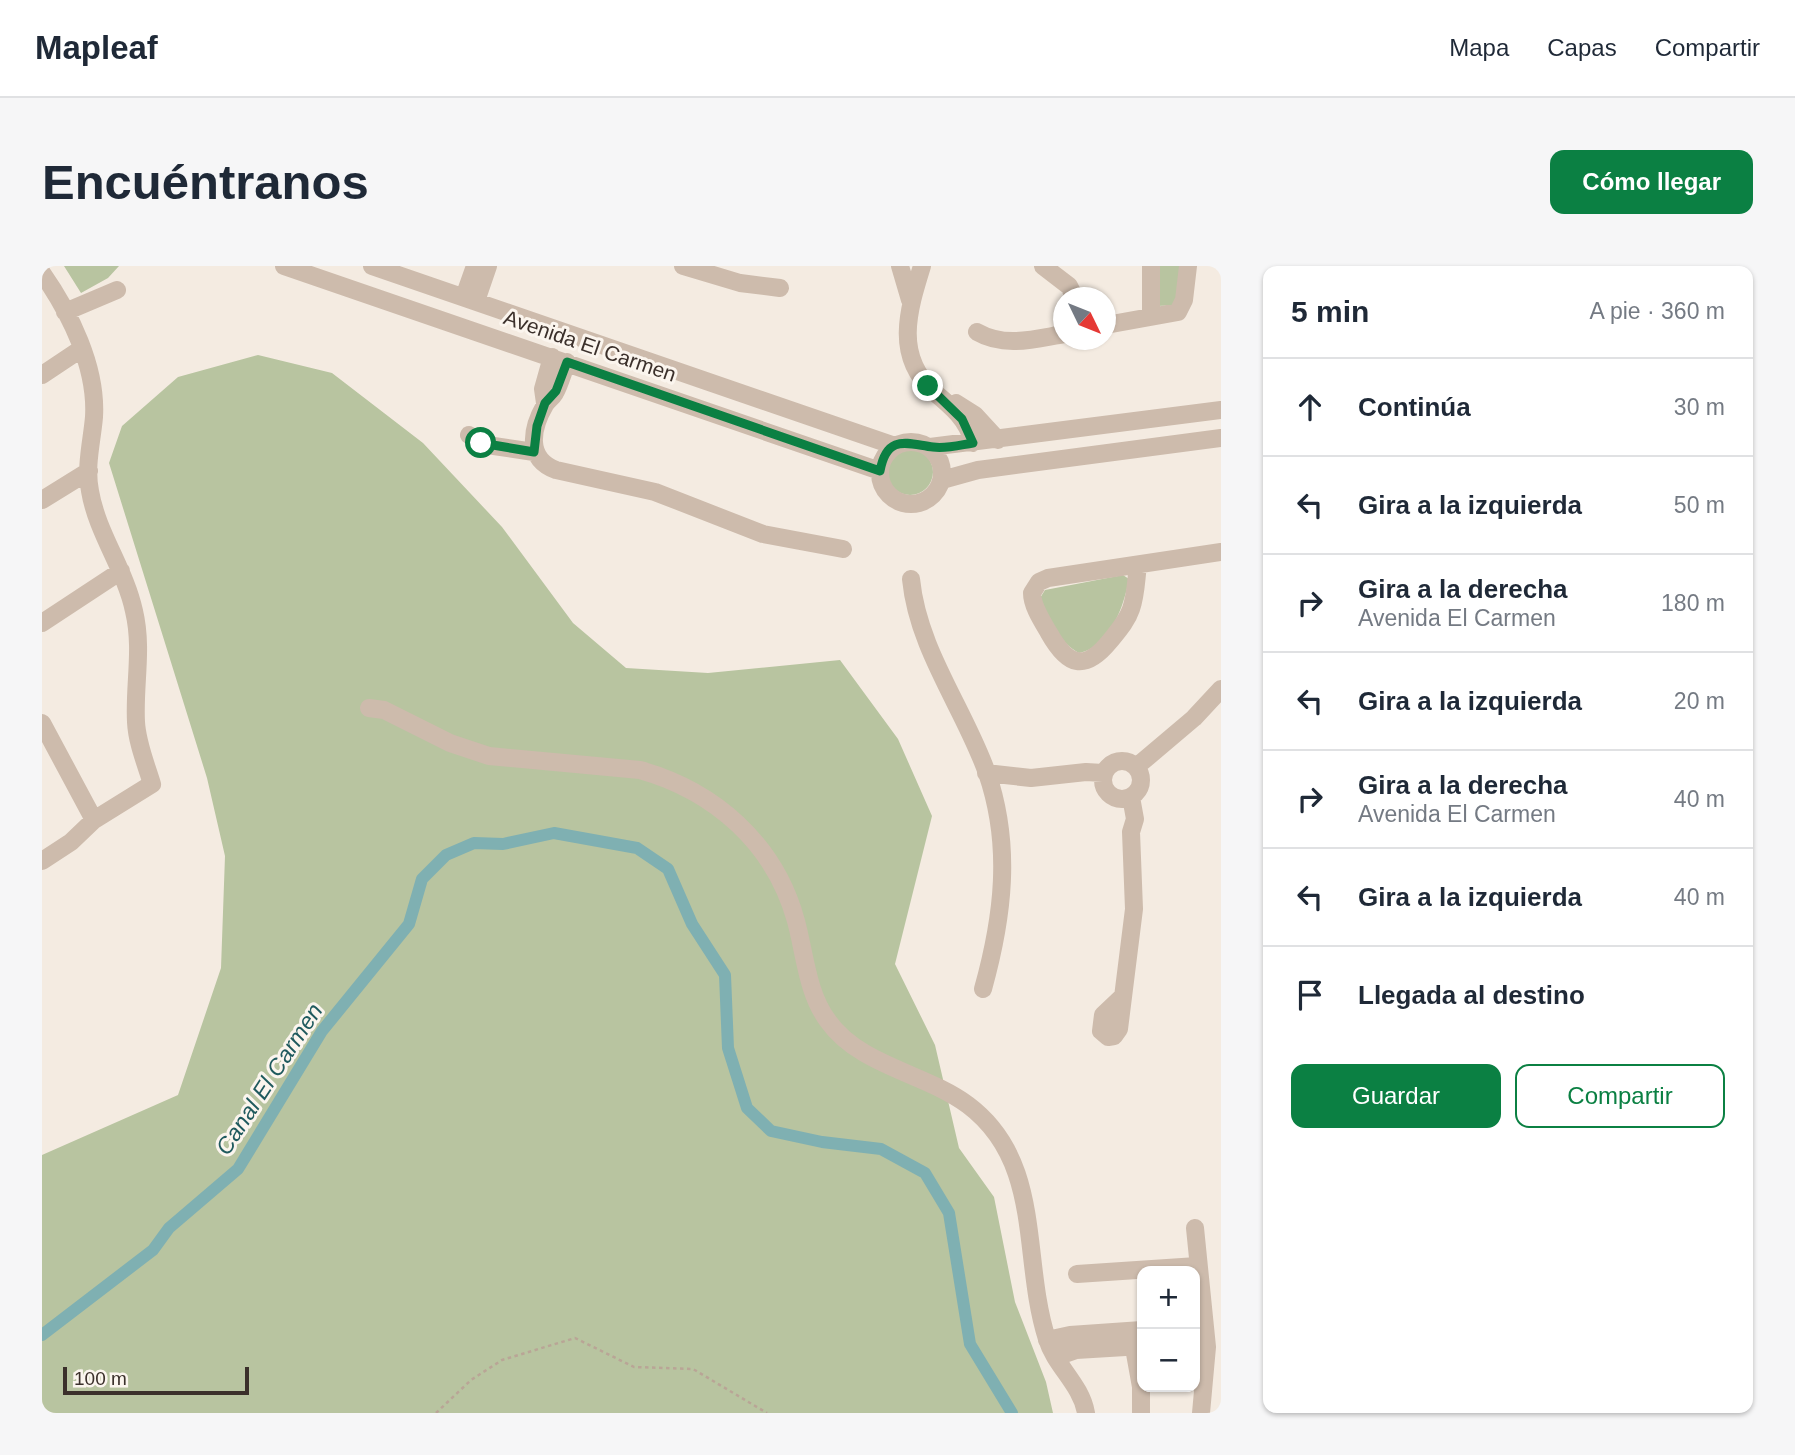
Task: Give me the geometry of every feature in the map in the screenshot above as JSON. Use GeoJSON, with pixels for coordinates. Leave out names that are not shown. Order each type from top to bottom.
{"type":"FeatureCollection","features":[{"type":"Feature","properties":{"kind":"street","name":"Avenida El Carmen"},"geometry":{"type":"LineString","coordinates":[[284,266],[880,471]]}},
{"type":"Feature","properties":{"kind":"street","name":"Avenida El Carmen"},"geometry":{"type":"LineString","coordinates":[[372,266],[895,446]]}},
{"type":"Feature","properties":{"kind":"street"},"geometry":{"type":"LineString","coordinates":[[470,299],[475,266]]}},
{"type":"Feature","properties":{"kind":"street"},"geometry":{"type":"LineString","coordinates":[[470,299],[488,266]]}},
{"type":"Feature","properties":{"kind":"street"},"geometry":{"type":"LineString","coordinates":[[683,266],[740,283],[780,288]]}},
{"type":"Feature","properties":{"kind":"street"},"geometry":{"type":"LineString","coordinates":[[900,266],[910,303]]}},
{"type":"Feature","properties":{"kind":"street"},"geometry":{"type":"LineString","coordinates":[[922,266],[910,303],[906,330],[911,357],[922,378],[967,426],[973,443]]}},
{"type":"Feature","properties":{"kind":"street"},"geometry":{"type":"LineString","coordinates":[[1043,266],[1070,287]]}},
{"type":"Feature","properties":{"kind":"street"},"geometry":{"type":"LineString","coordinates":[[1151,266],[1151,316]]}},
{"type":"Feature","properties":{"kind":"street"},"geometry":{"type":"LineString","coordinates":[[1116,323],[1181,309],[1188,266]]}},
{"type":"Feature","properties":{"kind":"street"},"geometry":{"type":"LineString","coordinates":[[42,274],[65,313],[81,349],[94,404],[90,491],[100,526],[121,571],[138,628],[140,663],[137,737],[152,784],[93,820],[71,842],[42,861]]}},
{"type":"Feature","properties":{"kind":"street"},"geometry":{"type":"LineString","coordinates":[[65,313],[117,290]]}},
{"type":"Feature","properties":{"kind":"street"},"geometry":{"type":"LineString","coordinates":[[977,332],[993,340],[1011,342],[1053,336]]}},
{"type":"Feature","properties":{"kind":"street"},"geometry":{"type":"LineString","coordinates":[[42,375],[81,349]]}},
{"type":"Feature","properties":{"kind":"street"},"geometry":{"type":"LineString","coordinates":[[559,360],[543,388],[545,403],[534,436],[534,452],[543,464],[556,470],[675,498],[763,534],[843,549]]}},
{"type":"Feature","properties":{"kind":"street"},"geometry":{"type":"LineString","coordinates":[[943,398],[966,408],[998,440]]}},
{"type":"Feature","properties":{"kind":"street"},"geometry":{"type":"LineString","coordinates":[[930,447],[942,464],[942,480],[929,499],[907,504],[887,492],[880,471],[884,457],[895,446],[910,442],[930,447],[973,443],[1221,410]]}},
{"type":"Feature","properties":{"kind":"street"},"geometry":{"type":"LineString","coordinates":[[469,435],[487,445],[534,452]]}},
{"type":"Feature","properties":{"kind":"street"},"geometry":{"type":"LineString","coordinates":[[942,480],[978,470],[1221,438]]}},
{"type":"Feature","properties":{"kind":"street"},"geometry":{"type":"LineString","coordinates":[[42,500],[89,471]]}},
{"type":"Feature","properties":{"kind":"street"},"geometry":{"type":"LineString","coordinates":[[1138,565],[1132,607],[1121,627],[1102,651],[1091,659],[1081,663],[1068,659],[1054,642],[1034,603],[1032,593],[1036,585],[1048,578],[1221,552]]}},
{"type":"Feature","properties":{"kind":"street"},"geometry":{"type":"LineString","coordinates":[[42,623],[121,571]]}},
{"type":"Feature","properties":{"kind":"street"},"geometry":{"type":"LineString","coordinates":[[911,579],[916,604],[938,669],[986,773],[1001,837],[1004,875],[993,953],[983,989]]}},
{"type":"Feature","properties":{"kind":"street"},"geometry":{"type":"LineString","coordinates":[[1136,767],[1194,718],[1221,689]]}},
{"type":"Feature","properties":{"kind":"street"},"geometry":{"type":"LineString","coordinates":[[369,708],[384,710],[450,743],[489,757],[640,770],[657,775],[706,798],[734,820],[761,850],[782,884],[796,922],[814,996],[835,1031],[854,1047],[959,1098],[991,1127],[1009,1153],[1025,1196],[1033,1275],[1047,1340],[1076,1386],[1086,1413]]}},
{"type":"Feature","properties":{"kind":"street"},"geometry":{"type":"LineString","coordinates":[[42,723],[93,820]]}},
{"type":"Feature","properties":{"kind":"street"},"geometry":{"type":"LineString","coordinates":[[1122,998],[1134,909],[1132,832],[1123,818],[1125,798],[1141,783],[1136,767],[1121,760],[1110,764],[1103,773],[1105,790],[1125,798]]}},
{"type":"Feature","properties":{"kind":"street"},"geometry":{"type":"LineString","coordinates":[[986,773],[1031,778],[1086,772],[1103,773]]}},
{"type":"Feature","properties":{"kind":"street"},"geometry":{"type":"LineString","coordinates":[[1195,1228],[1197,1266]]}},
{"type":"Feature","properties":{"kind":"street"},"geometry":{"type":"LineString","coordinates":[[1077,1274],[1137,1270]]}},
{"type":"Feature","properties":{"kind":"street"},"geometry":{"type":"LineString","coordinates":[[1200,1293],[1207,1361],[1201,1413]]}},
{"type":"Feature","properties":{"kind":"street"},"geometry":{"type":"LineString","coordinates":[[1047,1340],[1070,1335],[1137,1338]]}},
{"type":"Feature","properties":{"kind":"street"},"geometry":{"type":"LineString","coordinates":[[1056,1357],[1076,1350],[1137,1338]]}},
{"type":"Feature","properties":{"kind":"street"},"geometry":{"type":"LineString","coordinates":[[1141,1392],[1141,1413]]}},
{"type":"Feature","properties":{"kind":"path"},"geometry":{"type":"LineString","coordinates":[[436,1413],[471,1380],[502,1360],[575,1338],[634,1367],[693,1369],[767,1413]]}},
{"type":"Feature","properties":{"kind":"green space"},"geometry":{"type":"Polygon","coordinates":[[[64,266],[119,266],[108,278],[81,293],[64,266]]]}},
{"type":"Feature","properties":{"kind":"green space"},"geometry":{"type":"Polygon","coordinates":[[[1160,266],[1183,266],[1179,305],[1157,306],[1160,266]]]}},
{"type":"Feature","properties":{"kind":"green space"},"geometry":{"type":"Polygon","coordinates":[[[258,355],[332,373],[423,443],[502,527],[573,623],[626,668],[708,673],[840,660],[898,739],[932,816],[895,964],[935,1045],[959,1148],[994,1197],[1015,1302],[1046,1382],[1053,1413],[42,1413],[42,1155],[178,1095],[221,968],[225,856],[207,778],[109,463],[122,426],[178,377],[258,355]]]}},
{"type":"Feature","properties":{"kind":"green space"},"geometry":{"type":"Polygon","coordinates":[[[910,449],[926,456],[933,472],[926,488],[910,495],[894,488],[887,472],[894,456],[910,449]]]}},
{"type":"Feature","properties":{"kind":"green space"},"geometry":{"type":"Polygon","coordinates":[[[1123,575],[1129,579],[1114,624],[1099,643],[1090,649],[1079,653],[1072,649],[1055,630],[1046,614],[1040,598],[1045,590],[1123,575]]]}},
{"type":"Feature","properties":{"kind":"waterway","name":"Canal El Carmen"},"geometry":{"type":"LineString","coordinates":[[42,1335],[153,1250],[169,1228],[238,1169],[322,1031],[409,924],[422,879],[446,855],[474,843],[503,844],[554,833],[637,848],[668,869],[692,924],[725,975],[728,1048],[747,1108],[771,1131],[822,1142],[881,1149],[925,1173],[949,1213],[970,1344],[1012,1413]]}},
{"type":"Feature","properties":{"kind":"route"},"geometry":{"type":"LineString","coordinates":[[481,443],[534,452],[533,443],[545,403],[556,391],[567,362],[880,471],[887,453],[904,442],[930,447],[973,443],[962,419],[928,386]]}}]}
